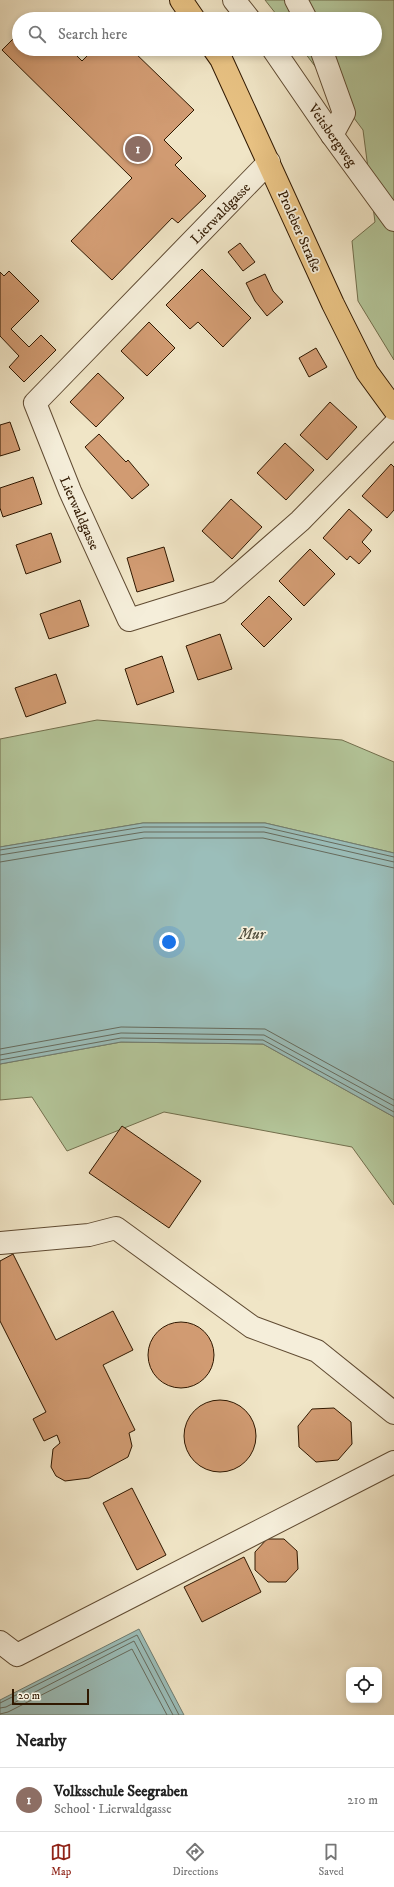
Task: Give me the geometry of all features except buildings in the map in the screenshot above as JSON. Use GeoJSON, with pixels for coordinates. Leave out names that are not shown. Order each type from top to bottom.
{"type":"FeatureCollection","features":[{"type":"Feature","properties":{"kind":"main road"},"geometry":{"type":"LineString","coordinates":[[181,0],[189,12]]}},
{"type":"Feature","properties":{"kind":"main road","name":"Proleber Straße"},"geometry":{"type":"LineString","coordinates":[[219,56],[367,372],[394,409]]}},
{"type":"Feature","properties":{"kind":"street"},"geometry":{"type":"LineString","coordinates":[[234,0],[243,12]]}},
{"type":"Feature","properties":{"kind":"street"},"geometry":{"type":"LineString","coordinates":[[296,0],[302,12]]}},
{"type":"Feature","properties":{"kind":"street","name":"Veitsbergweg"},"geometry":{"type":"LineString","coordinates":[[278,56],[332,135],[394,220]]}},
{"type":"Feature","properties":{"kind":"street"},"geometry":{"type":"LineString","coordinates":[[324,56],[344,113],[332,135]]}},
{"type":"Feature","properties":{"kind":"street","name":"Lierwaldgasse"},"geometry":{"type":"LineString","coordinates":[[269,162],[35,403],[70,491],[129,620],[219,592],[300,521],[394,425]]}},
{"type":"Feature","properties":{"kind":"street"},"geometry":{"type":"LineString","coordinates":[[0,1243],[89,1235],[116,1228],[252,1327],[317,1351],[394,1413]]}},
{"type":"Feature","properties":{"kind":"street"},"geometry":{"type":"LineString","coordinates":[[0,1642],[17,1654],[394,1462]]}},
{"type":"Feature","properties":{"kind":"green space"},"geometry":{"type":"Polygon","coordinates":[[[265,0],[394,0],[394,360],[358,301],[352,241],[375,222],[363,130],[307,56],[382,56],[382,12],[274,12],[265,0]]]}},
{"type":"Feature","properties":{"kind":"green space"},"geometry":{"type":"Polygon","coordinates":[[[97,720],[342,740],[394,762],[394,853],[265,823],[143,823],[0,847],[0,739],[97,720]]]}},
{"type":"Feature","properties":{"kind":"green space"},"geometry":{"type":"Polygon","coordinates":[[[121,1042],[263,1044],[394,1117],[394,1205],[352,1147],[164,1112],[67,1151],[32,1097],[0,1100],[0,1064],[121,1042]]]}},
{"type":"Feature","properties":{"kind":"water","name":"Mur"},"geometry":{"type":"Polygon","coordinates":[[[143,823],[265,823],[394,853],[394,1117],[263,1044],[121,1042],[0,1064],[0,847],[143,823]]]}},
{"type":"Feature","properties":{"kind":"water"},"geometry":{"type":"Polygon","coordinates":[[[139,1629],[184,1715],[0,1715],[0,1700],[139,1629]]]}},
{"type":"Feature","properties":{"kind":"place","name":"Volksschule Seegraben"},"geometry":{"type":"Point","coordinates":[138,149]}}]}
